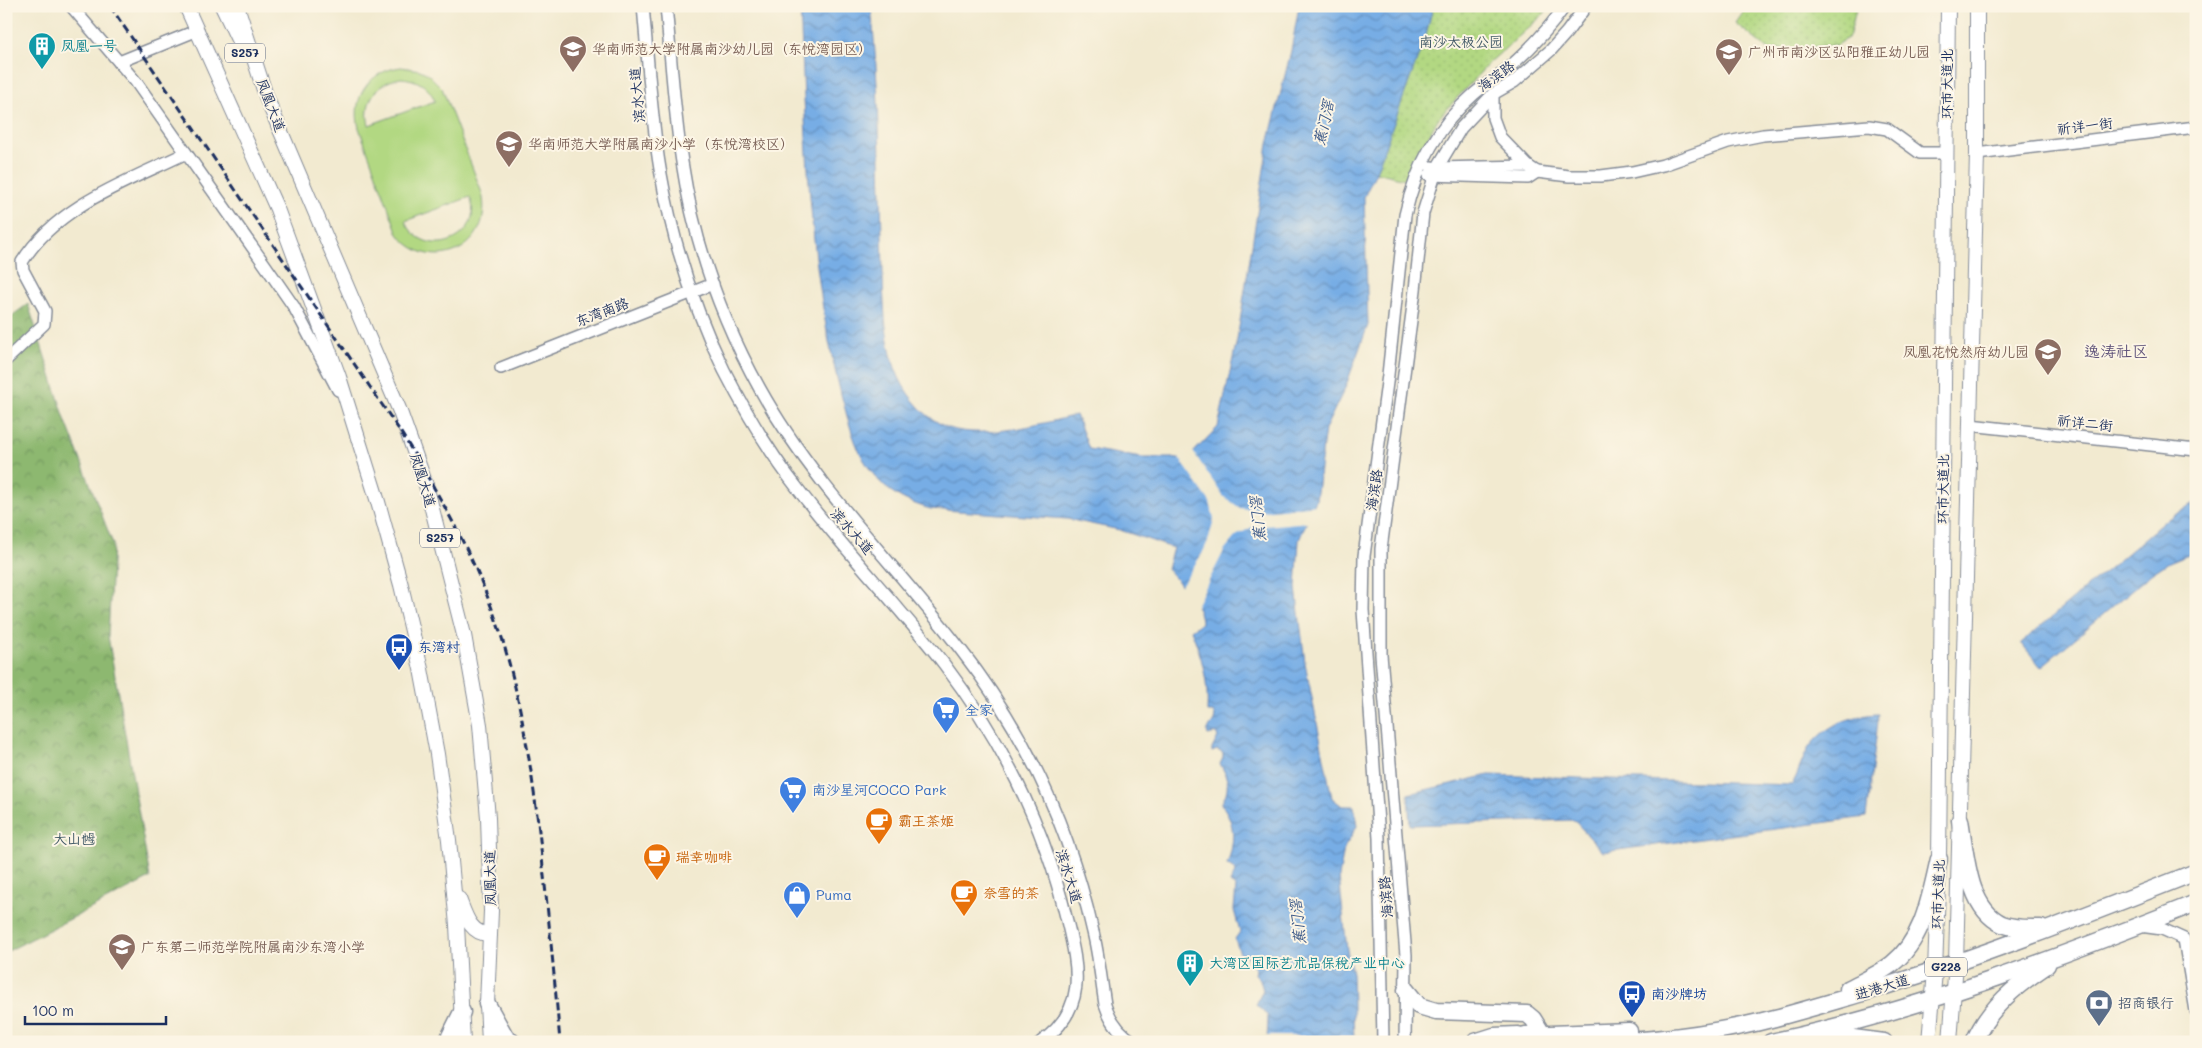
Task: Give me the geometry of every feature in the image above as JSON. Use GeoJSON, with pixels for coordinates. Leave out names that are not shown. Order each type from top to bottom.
{"type":"FeatureCollection","features":[{"type":"Feature","properties":{"kind":"highway"},"geometry":{"type":"LineString","coordinates":[[1960,820],[1978,898],[1989,915],[2002,924],[2019,928],[2053,928]]}},
{"type":"Feature","properties":{"kind":"highway"},"geometry":{"type":"LineString","coordinates":[[1807,1009],[1873,976],[1893,963],[1907,948],[1920,928],[1939,859]]}},
{"type":"Feature","properties":{"kind":"highway","name":"进港大道"},"geometry":{"type":"LineString","coordinates":[[1614,1042],[1689,1035],[1769,1020],[1807,1009],[1956,964],[2196,872]]}},
{"type":"Feature","properties":{"kind":"highway","name":"进港大道"},"geometry":{"type":"LineString","coordinates":[[1771,1042],[1812,1033],[1933,999],[2138,926],[2196,903]]}},
{"type":"Feature","properties":{"kind":"highway"},"geometry":{"type":"LineString","coordinates":[[1974,1042],[1988,1017],[2006,996],[2019,984],[2066,952]]}},
{"type":"Feature","properties":{"kind":"highway"},"geometry":{"type":"LineString","coordinates":[[1406,990],[1419,1006],[1436,1011],[1451,1013],[1518,1012],[1527,1014],[1533,1019],[1543,1035]]}},
{"type":"Feature","properties":{"kind":"highway"},"geometry":{"type":"LineString","coordinates":[[488,1004],[506,1038],[512,1042]]}},
{"type":"Feature","properties":{"kind":"highway"},"geometry":{"type":"LineString","coordinates":[[447,1042],[462,1012]]}},
{"type":"Feature","properties":{"kind":"highway"},"geometry":{"type":"LineString","coordinates":[[1764,1042],[1770,1035],[1769,1020]]}},
{"type":"Feature","properties":{"kind":"highway"},"geometry":{"type":"LineString","coordinates":[[1475,1042],[1494,1036],[1654,1030],[1689,1035]]}},
{"type":"Feature","properties":{"kind":"highway"},"geometry":{"type":"LineString","coordinates":[[1812,1033],[1884,1042]]}},
{"type":"Feature","properties":{"kind":"main road","name":"S257"},"geometry":{"type":"LineString","coordinates":[[186,6],[277,209],[340,377],[401,585],[421,669],[437,754],[454,886],[463,1042]]}},
{"type":"Feature","properties":{"kind":"main road","name":"S257"},"geometry":{"type":"LineString","coordinates":[[222,6],[267,100]]}},
{"type":"Feature","properties":{"kind":"main road","name":"凤凰大道"},"geometry":{"type":"LineString","coordinates":[[237,6],[267,100],[399,409],[426,484],[464,635],[480,725],[488,818],[489,1042]]}},
{"type":"Feature","properties":{"kind":"main road","name":"环市大道北"},"geometry":{"type":"LineString","coordinates":[[1929,1042],[1935,971],[1939,859],[1948,6]]}},
{"type":"Feature","properties":{"kind":"main road","name":"环市大道北"},"geometry":{"type":"LineString","coordinates":[[1950,1042],[1956,964],[1960,820],[1977,154],[1977,6]]}},
{"type":"Feature","properties":{"kind":"main road"},"geometry":{"type":"LineString","coordinates":[[454,886],[474,929],[478,933],[490,934]]}},
{"type":"Feature","properties":{"kind":"street"},"geometry":{"type":"LineString","coordinates":[[71,6],[136,82],[294,307],[352,420]]}},
{"type":"Feature","properties":{"kind":"street","name":"滨水大道"},"geometry":{"type":"LineString","coordinates":[[643,6],[660,168],[675,236],[692,292],[723,367],[752,421],[775,458],[816,514],[924,640],[962,689],[995,740],[1023,795],[1056,880],[1078,970],[1078,984],[1069,1011],[1052,1034],[1041,1042]]}},
{"type":"Feature","properties":{"kind":"street","name":"滨水大道"},"geometry":{"type":"LineString","coordinates":[[666,6],[682,164],[697,230],[713,284],[747,365],[794,445],[834,499],[962,650],[1015,729],[1047,792],[1078,873],[1094,934],[1108,1014],[1120,1032],[1134,1042]]}},
{"type":"Feature","properties":{"kind":"street","name":"海滨路"},"geometry":{"type":"LineString","coordinates":[[1383,1042],[1378,815],[1363,610],[1364,556],[1388,375],[1405,215],[1419,168],[1435,138],[1453,114],[1475,93],[1499,76],[1534,44],[1565,6]]}},
{"type":"Feature","properties":{"kind":"street","name":"海滨路"},"geometry":{"type":"LineString","coordinates":[[1405,1042],[1406,955],[1382,655],[1381,549],[1415,290],[1423,213],[1436,172],[1461,128],[1493,94],[1514,82],[1551,50],[1586,6]]}},
{"type":"Feature","properties":{"kind":"street"},"geometry":{"type":"LineString","coordinates":[[119,62],[198,30]]}},
{"type":"Feature","properties":{"kind":"street"},"geometry":{"type":"LineString","coordinates":[[1493,94],[1493,118],[1500,137],[1533,169],[1569,176],[1601,176],[1632,172],[1663,165],[1728,142],[1763,135],[1869,126],[1887,129],[1910,148],[1920,153],[1947,154]]}},
{"type":"Feature","properties":{"kind":"street","name":"祈详一街"},"geometry":{"type":"LineString","coordinates":[[1977,154],[2196,127]]}},
{"type":"Feature","properties":{"kind":"street"},"geometry":{"type":"LineString","coordinates":[[6,360],[44,324],[45,311],[23,270],[22,262],[43,235],[86,202],[186,153]]}},
{"type":"Feature","properties":{"kind":"street"},"geometry":{"type":"LineString","coordinates":[[1419,168],[1436,172],[1528,178],[1533,169]]}},
{"type":"Feature","properties":{"kind":"street","name":"东湾南路"},"geometry":{"type":"LineString","coordinates":[[501,368],[713,284]]}},
{"type":"Feature","properties":{"kind":"street","name":"祈详二街"},"geometry":{"type":"LineString","coordinates":[[1970,425],[2196,450]]}},
{"type":"Feature","properties":{"kind":"street"},"geometry":{"type":"LineString","coordinates":[[2138,926],[2162,929],[2184,939],[2196,1011]]}},
{"type":"Feature","properties":{"kind":"green space","name":"南沙太极公园"},"geometry":{"type":"Polygon","coordinates":[[[1433,6],[1549,6],[1544,14],[1489,63],[1438,119],[1405,179],[1376,172],[1426,35],[1433,6]]]}},
{"type":"Feature","properties":{"kind":"green space"},"geometry":{"type":"Polygon","coordinates":[[[1747,6],[1857,6],[1849,37],[1837,45],[1769,50],[1735,23],[1747,6]]]}},
{"type":"Feature","properties":{"kind":"green space"},"geometry":{"type":"Polygon","coordinates":[[[401,67],[420,70],[428,74],[442,88],[482,193],[484,212],[479,228],[470,241],[458,250],[443,255],[427,254],[412,247],[398,234],[359,128],[357,117],[360,96],[372,80],[390,69],[401,67]],[[401,78],[385,84],[374,94],[368,108],[369,125],[435,101],[422,84],[401,78]],[[470,197],[405,221],[414,234],[426,241],[439,243],[451,240],[462,234],[469,224],[473,212],[470,197]]]}},
{"type":"Feature","properties":{"kind":"green space","name":"大山乸"},"geometry":{"type":"Polygon","coordinates":[[[28,304],[65,419],[113,544],[108,636],[150,878],[6,952],[6,320],[28,304]]]}},
{"type":"Feature","properties":{"kind":"water","name":"蕉门滘"},"geometry":{"type":"Polygon","coordinates":[[[800,6],[871,6],[880,150],[885,320],[895,368],[908,393],[920,408],[942,425],[955,430],[971,432],[989,432],[1027,427],[1076,415],[1089,449],[1142,458],[1188,458],[1218,427],[1237,340],[1268,144],[1291,51],[1299,6],[1433,6],[1426,35],[1376,172],[1364,197],[1368,325],[1345,388],[1325,429],[1316,500],[1299,540],[1296,588],[1305,663],[1332,798],[1342,806],[1354,806],[1357,826],[1344,848],[1339,877],[1347,950],[1352,973],[1354,1042],[1267,1042],[1268,1016],[1256,1005],[1263,990],[1260,979],[1255,974],[1256,970],[1245,953],[1241,956],[1235,939],[1240,932],[1234,910],[1236,887],[1230,883],[1236,870],[1227,864],[1232,848],[1233,833],[1232,825],[1221,804],[1226,793],[1227,779],[1220,764],[1223,753],[1217,750],[1212,752],[1218,737],[1216,733],[1208,735],[1207,731],[1215,716],[1213,712],[1207,712],[1204,670],[1191,630],[1201,623],[1200,617],[1194,602],[1167,569],[1173,548],[1120,530],[1067,519],[931,509],[912,503],[888,489],[875,476],[859,451],[841,394],[830,347],[815,250],[810,202],[800,6]]]}},
{"type":"Feature","properties":{"kind":"water"},"geometry":{"type":"Polygon","coordinates":[[[2196,503],[2196,551],[2169,562],[2151,574],[2041,667],[2021,643],[2166,520],[2196,503]]]}},
{"type":"Feature","properties":{"kind":"water"},"geometry":{"type":"Polygon","coordinates":[[[1879,714],[1866,817],[1603,852],[1574,820],[1410,825],[1408,794],[1489,775],[1792,785],[1808,749],[1822,734],[1849,719],[1879,714]]]}},
{"type":"Feature","properties":{"kind":"pier"},"geometry":{"type":"Polygon","coordinates":[[[1192,450],[1223,496],[1240,508],[1263,511],[1317,505],[1309,522],[1252,527],[1236,536],[1225,549],[1194,610],[1180,587],[1202,554],[1214,519],[1210,502],[1177,455],[1187,455],[1192,450]]]}},
{"type":"Feature","properties":{"kind":"pier"},"geometry":{"type":"Polygon","coordinates":[[[1264,1036],[1356,1036],[1356,1042],[1264,1042],[1264,1036]]]}},
{"type":"Feature","properties":{"kind":"railway"},"geometry":{"type":"LineString","coordinates":[[110,6],[400,431],[458,532],[482,584],[493,611],[509,662],[529,758],[542,857],[560,1042]]}},
{"type":"Feature","properties":{"kind":"place","name":"凤凰一号"},"geometry":{"type":"Point","coordinates":[42,70]}},
{"type":"Feature","properties":{"kind":"place","name":"华南师范大学附属南沙幼儿园（东悦湾园区）"},"geometry":{"type":"Point","coordinates":[573,73]}},
{"type":"Feature","properties":{"kind":"place","name":"广州市南沙区弘阳雅正幼儿园"},"geometry":{"type":"Point","coordinates":[1729,76]}},
{"type":"Feature","properties":{"kind":"place","name":"华南师范大学附属南沙小学（东悦湾校区）"},"geometry":{"type":"Point","coordinates":[509,168]}},
{"type":"Feature","properties":{"kind":"place","name":"凤凰花悦然府幼儿园"},"geometry":{"type":"Point","coordinates":[2048,376]}},
{"type":"Feature","properties":{"kind":"place","name":"东湾村"},"geometry":{"type":"Point","coordinates":[399,671]}},
{"type":"Feature","properties":{"kind":"place","name":"全家"},"geometry":{"type":"Point","coordinates":[946,734]}},
{"type":"Feature","properties":{"kind":"place","name":"南沙星河COCO Park"},"geometry":{"type":"Point","coordinates":[793,814]}},
{"type":"Feature","properties":{"kind":"place","name":"霸王茶姬"},"geometry":{"type":"Point","coordinates":[879,845]}},
{"type":"Feature","properties":{"kind":"place","name":"瑞幸咖啡"},"geometry":{"type":"Point","coordinates":[657,881]}},
{"type":"Feature","properties":{"kind":"place","name":"奈雪的茶"},"geometry":{"type":"Point","coordinates":[964,917]}},
{"type":"Feature","properties":{"kind":"place","name":"Puma"},"geometry":{"type":"Point","coordinates":[797,919]}},
{"type":"Feature","properties":{"kind":"place","name":"广东第二师范学院附属南沙东湾小学"},"geometry":{"type":"Point","coordinates":[122,971]}},
{"type":"Feature","properties":{"kind":"place","name":"大湾区国际艺术品保税产业中心"},"geometry":{"type":"Point","coordinates":[1190,987]}},
{"type":"Feature","properties":{"kind":"place","name":"南沙牌坊"},"geometry":{"type":"Point","coordinates":[1632,1018]}},
{"type":"Feature","properties":{"kind":"place","name":"招商银行"},"geometry":{"type":"Point","coordinates":[2099,1027]}},
{"type":"Feature","properties":{"kind":"district","name":"逸涛社区"},"geometry":{"type":"Point","coordinates":[2116,351]}}]}
